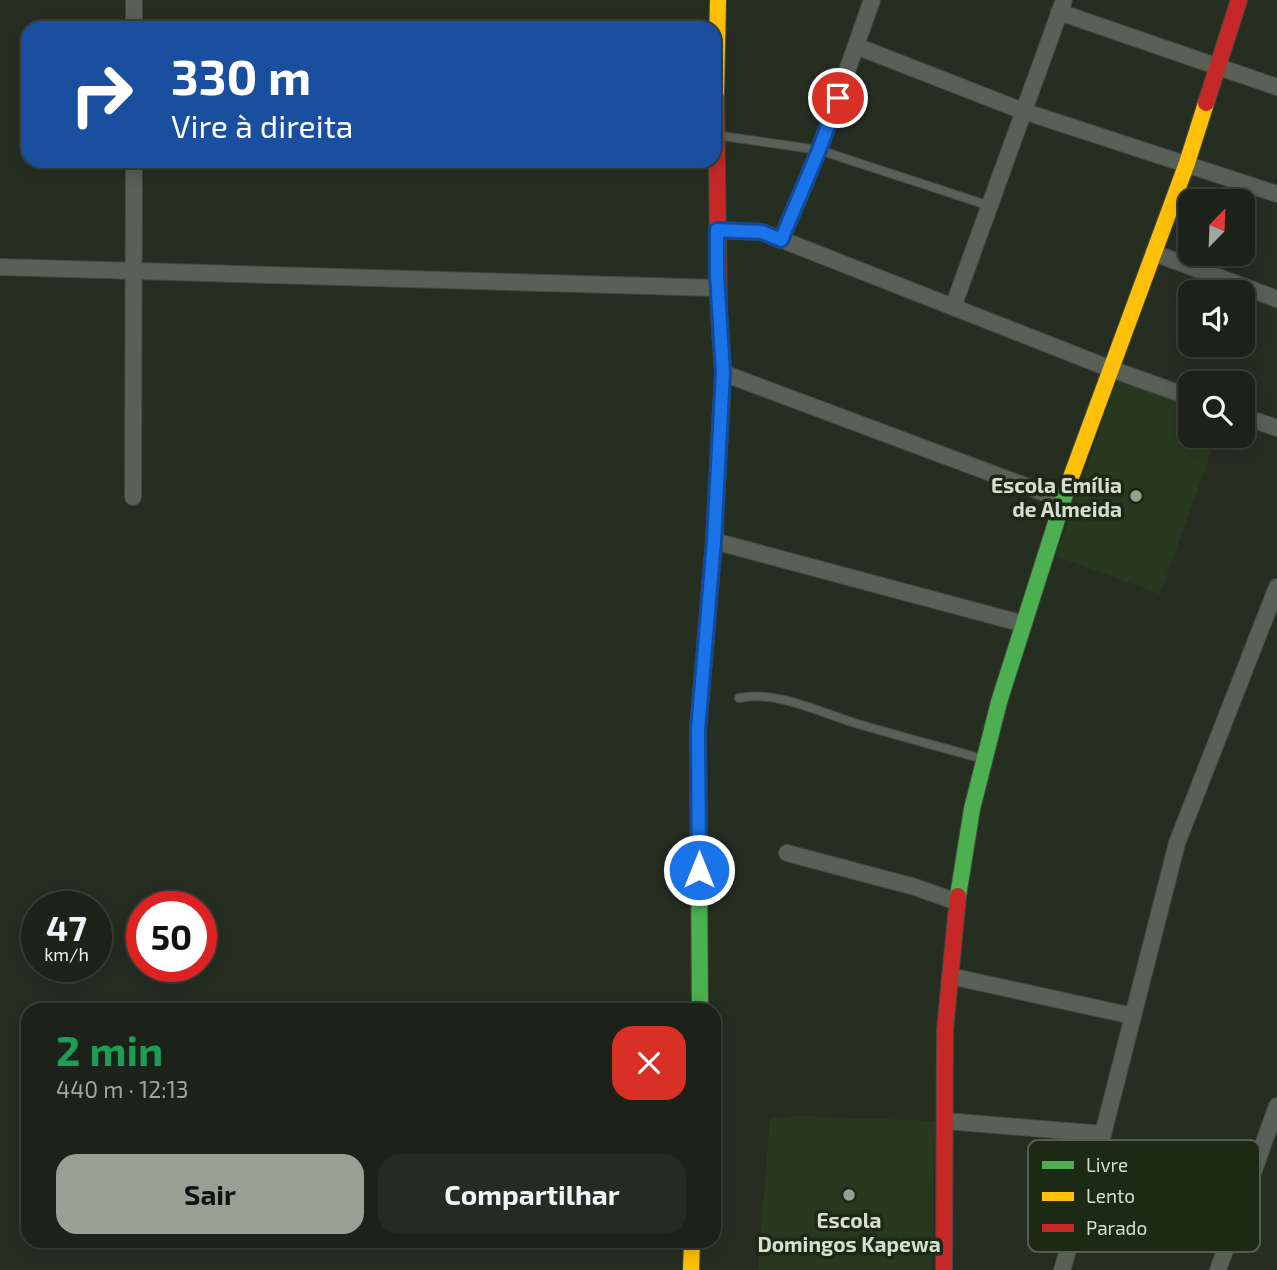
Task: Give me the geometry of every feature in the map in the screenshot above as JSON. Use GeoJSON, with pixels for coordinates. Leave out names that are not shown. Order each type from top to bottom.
{"type":"FeatureCollection","features":[{"type":"Feature","properties":{"kind":"street"},"geometry":{"type":"LineString","coordinates":[[134,0],[134,21]]}},
{"type":"Feature","properties":{"kind":"street"},"geometry":{"type":"LineString","coordinates":[[718,0],[718,21]]}},
{"type":"Feature","properties":{"kind":"street"},"geometry":{"type":"LineString","coordinates":[[781,240],[819,150],[872,0]]}},
{"type":"Feature","properties":{"kind":"street"},"geometry":{"type":"LineString","coordinates":[[944,1270],[945,1030],[957,902],[972,810],[999,702],[1063,500],[1187,163],[1239,0]]}},
{"type":"Feature","properties":{"kind":"street"},"geometry":{"type":"LineString","coordinates":[[953,307],[1061,6],[1217,67],[1277,87]]}},
{"type":"Feature","properties":{"kind":"street"},"geometry":{"type":"LineString","coordinates":[[856,46],[1023,111],[1277,194]]}},
{"type":"Feature","properties":{"kind":"street"},"geometry":{"type":"LineString","coordinates":[[133,497],[134,168]]}},
{"type":"Feature","properties":{"kind":"street"},"geometry":{"type":"LineString","coordinates":[[700,1003],[698,730],[714,541],[723,373],[716,168]]}},
{"type":"Feature","properties":{"kind":"street"},"geometry":{"type":"LineString","coordinates":[[717,230],[762,232],[1178,393]]}},
{"type":"Feature","properties":{"kind":"street"},"geometry":{"type":"LineString","coordinates":[[1153,253],[1277,299]]}},
{"type":"Feature","properties":{"kind":"street"},"geometry":{"type":"LineString","coordinates":[[0,267],[718,288]]}},
{"type":"Feature","properties":{"kind":"street"},"geometry":{"type":"LineString","coordinates":[[723,373],[1063,500]]}},
{"type":"Feature","properties":{"kind":"street"},"geometry":{"type":"LineString","coordinates":[[1255,420],[1277,428]]}},
{"type":"Feature","properties":{"kind":"street"},"geometry":{"type":"LineString","coordinates":[[714,541],[1024,624]]}},
{"type":"Feature","properties":{"kind":"street"},"geometry":{"type":"LineString","coordinates":[[1101,1140],[1177,843],[1277,587]]}},
{"type":"Feature","properties":{"kind":"street"},"geometry":{"type":"LineString","coordinates":[[787,853],[915,887],[957,902]]}},
{"type":"Feature","properties":{"kind":"street"},"geometry":{"type":"LineString","coordinates":[[950,976],[1133,1016]]}},
{"type":"Feature","properties":{"kind":"street"},"geometry":{"type":"LineString","coordinates":[[1260,1153],[1277,1106]]}},
{"type":"Feature","properties":{"kind":"street"},"geometry":{"type":"LineString","coordinates":[[945,1121],[1103,1134]]}},
{"type":"Feature","properties":{"kind":"street"},"geometry":{"type":"LineString","coordinates":[[691,1270],[692,1248]]}},
{"type":"Feature","properties":{"kind":"street"},"geometry":{"type":"LineString","coordinates":[[1062,1270],[1067,1252]]}},
{"type":"Feature","properties":{"kind":"street"},"geometry":{"type":"LineString","coordinates":[[1218,1270],[1224,1252]]}},
{"type":"Feature","properties":{"kind":"lane"},"geometry":{"type":"LineString","coordinates":[[721,136],[819,150],[990,206]]}},
{"type":"Feature","properties":{"kind":"lane"},"geometry":{"type":"LineString","coordinates":[[739,698],[753,695],[787,702],[985,760]]}},
{"type":"Feature","properties":{"kind":"shaded area","name":"Escola Emília de Almeida"},"geometry":{"type":"Polygon","coordinates":[[[1118,378],[1178,400],[1178,448],[1213,448],[1160,594],[1056,556],[1118,378]]]}},
{"type":"Feature","properties":{"kind":"shaded area","name":"Escola Domingos Kapewa"},"geometry":{"type":"Polygon","coordinates":[[[799,1116],[935,1121],[932,1270],[758,1270],[770,1118],[799,1116]]]}},
{"type":"Feature","properties":{"kind":"traffic: fast"},"geometry":{"type":"LineString","coordinates":[[700,1003],[698,730],[714,541],[723,373],[719,313]]}},
{"type":"Feature","properties":{"kind":"traffic: fast"},"geometry":{"type":"LineString","coordinates":[[958,896],[972,809],[999,702],[1067,488]]}},
{"type":"Feature","properties":{"kind":"traffic: slow"},"geometry":{"type":"LineString","coordinates":[[718,0],[718,21]]}},
{"type":"Feature","properties":{"kind":"traffic: slow"},"geometry":{"type":"LineString","coordinates":[[1067,488],[1187,163],[1206,103]]}},
{"type":"Feature","properties":{"kind":"traffic: slow"},"geometry":{"type":"LineString","coordinates":[[691,1270],[692,1248]]}},
{"type":"Feature","properties":{"kind":"traffic: jam"},"geometry":{"type":"LineString","coordinates":[[1206,103],[1239,0]]}},
{"type":"Feature","properties":{"kind":"traffic: jam"},"geometry":{"type":"LineString","coordinates":[[717,168],[719,313]]}},
{"type":"Feature","properties":{"kind":"traffic: jam"},"geometry":{"type":"LineString","coordinates":[[944,1270],[945,1030],[958,896]]}},
{"type":"Feature","properties":{"kind":"place","name":"Escola Emília de Almeida"},"geometry":{"type":"Point","coordinates":[1136,496]}},
{"type":"Feature","properties":{"kind":"place","name":"Escola Domingos Kapewa"},"geometry":{"type":"Point","coordinates":[849,1195]}},
{"type":"Feature","properties":{"kind":"route"},"geometry":{"type":"LineString","coordinates":[[699,870],[698,730],[714,541],[723,373],[717,230],[762,232],[781,240],[838,98]]}}]}
